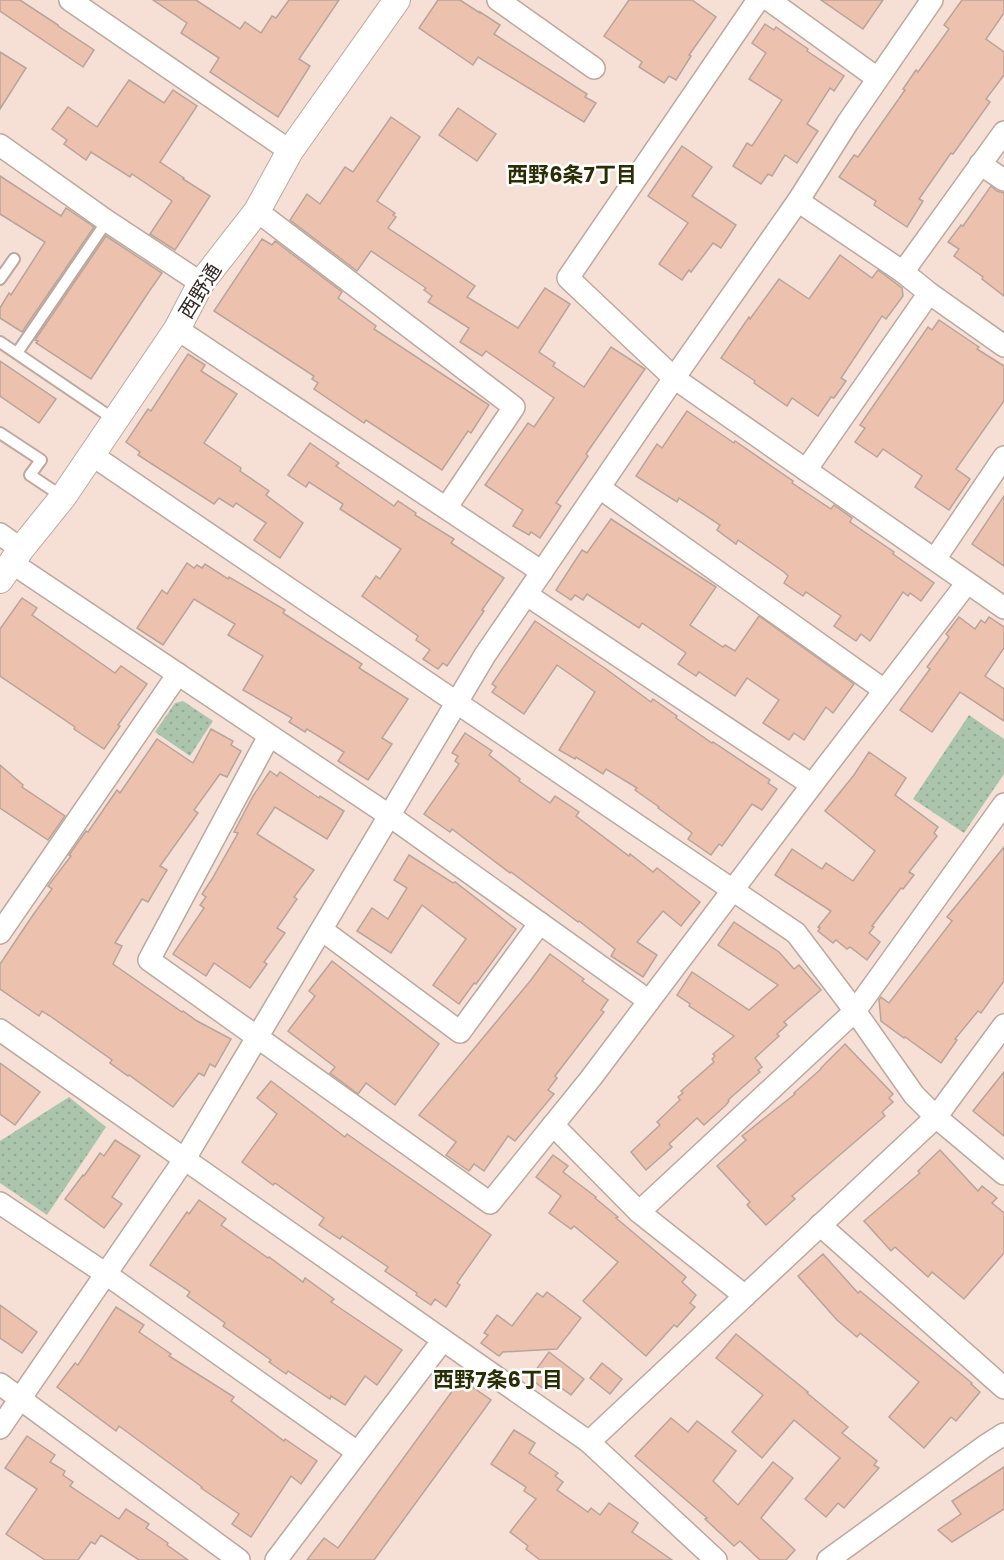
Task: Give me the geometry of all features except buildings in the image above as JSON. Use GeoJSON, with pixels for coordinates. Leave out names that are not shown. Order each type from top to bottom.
{"type":"FeatureCollection","features":[{"type":"Feature","properties":{"kind":"street"},"geometry":{"type":"LineString","coordinates":[[70,0],[290,151]]}},
{"type":"Feature","properties":{"kind":"street","name":"西野通"},"geometry":{"type":"LineString","coordinates":[[11,564],[92,455],[177,329],[201,283],[257,211],[290,151],[398,0]]}},
{"type":"Feature","properties":{"kind":"street"},"geometry":{"type":"LineString","coordinates":[[498,0],[594,68]]}},
{"type":"Feature","properties":{"kind":"street"},"geometry":{"type":"LineString","coordinates":[[758,0],[568,278],[674,378],[1004,608]]}},
{"type":"Feature","properties":{"kind":"street"},"geometry":{"type":"LineString","coordinates":[[769,0],[877,78]]}},
{"type":"Feature","properties":{"kind":"street"},"geometry":{"type":"LineString","coordinates":[[0,1428],[184,1160],[485,656],[674,378],[798,201],[877,78],[932,0]]}},
{"type":"Feature","properties":{"kind":"street"},"geometry":{"type":"LineString","coordinates":[[903,272],[1004,132]]}},
{"type":"Feature","properties":{"kind":"street"},"geometry":{"type":"LineString","coordinates":[[0,145],[107,221],[201,283]]}},
{"type":"Feature","properties":{"kind":"street"},"geometry":{"type":"LineString","coordinates":[[980,164],[1004,180]]}},
{"type":"Feature","properties":{"kind":"street"},"geometry":{"type":"LineString","coordinates":[[798,201],[903,272],[1004,346]]}},
{"type":"Feature","properties":{"kind":"street"},"geometry":{"type":"LineString","coordinates":[[257,211],[514,407],[446,508]]}},
{"type":"Feature","properties":{"kind":"street"},"geometry":{"type":"LineString","coordinates":[[806,470],[929,293]]}},
{"type":"Feature","properties":{"kind":"street"},"geometry":{"type":"LineString","coordinates":[[177,329],[542,572]]}},
{"type":"Feature","properties":{"kind":"street"},"geometry":{"type":"LineString","coordinates":[[92,455],[796,933],[914,1095],[936,1117],[1004,1174]]}},
{"type":"Feature","properties":{"kind":"street"},"geometry":{"type":"LineString","coordinates":[[934,559],[1004,457]]}},
{"type":"Feature","properties":{"kind":"street"},"geometry":{"type":"LineString","coordinates":[[600,488],[884,690]]}},
{"type":"Feature","properties":{"kind":"street"},"geometry":{"type":"LineString","coordinates":[[0,534],[11,564],[390,816],[649,1001]]}},
{"type":"Feature","properties":{"kind":"street"},"geometry":{"type":"LineString","coordinates":[[269,736],[149,960],[490,1203],[591,1078],[967,583]]}},
{"type":"Feature","properties":{"kind":"street"},"geometry":{"type":"LineString","coordinates":[[526,595],[812,785]]}},
{"type":"Feature","properties":{"kind":"street"},"geometry":{"type":"LineString","coordinates":[[0,933],[178,674]]}},
{"type":"Feature","properties":{"kind":"street"},"geometry":{"type":"LineString","coordinates":[[639,1212],[855,1011],[1004,804]]}},
{"type":"Feature","properties":{"kind":"street"},"geometry":{"type":"LineString","coordinates":[[322,930],[460,1032],[540,923]]}},
{"type":"Feature","properties":{"kind":"street"},"geometry":{"type":"LineString","coordinates":[[589,1442],[936,1117],[1004,1025]]}},
{"type":"Feature","properties":{"kind":"street"},"geometry":{"type":"LineString","coordinates":[[0,1030],[589,1442],[716,1560]]}},
{"type":"Feature","properties":{"kind":"street"},"geometry":{"type":"LineString","coordinates":[[553,1125],[639,1212],[745,1296]]}},
{"type":"Feature","properties":{"kind":"street"},"geometry":{"type":"LineString","coordinates":[[0,1203],[106,1274],[357,1452]]}},
{"type":"Feature","properties":{"kind":"street"},"geometry":{"type":"LineString","coordinates":[[820,1225],[1004,1388]]}},
{"type":"Feature","properties":{"kind":"street"},"geometry":{"type":"LineString","coordinates":[[276,1560],[443,1340]]}},
{"type":"Feature","properties":{"kind":"street"},"geometry":{"type":"LineString","coordinates":[[0,1384],[239,1560]]}},
{"type":"Feature","properties":{"kind":"street"},"geometry":{"type":"LineString","coordinates":[[828,1560],[1004,1434]]}},
{"type":"Feature","properties":{"kind":"lane"},"geometry":{"type":"LineString","coordinates":[[17,353],[107,221]]}},
{"type":"Feature","properties":{"kind":"lane"},"geometry":{"type":"LineString","coordinates":[[0,279],[14,259]]}},
{"type":"Feature","properties":{"kind":"lane"},"geometry":{"type":"LineString","coordinates":[[0,342],[116,420]]}},
{"type":"Feature","properties":{"kind":"lane"},"geometry":{"type":"LineString","coordinates":[[0,433],[41,460],[30,475],[63,497]]}},
{"type":"Feature","properties":{"kind":"green space"},"geometry":{"type":"Polygon","coordinates":[[[183,701],[213,721],[190,756],[155,732],[175,703],[183,701]]]}},
{"type":"Feature","properties":{"kind":"green space"},"geometry":{"type":"Polygon","coordinates":[[[969,715],[1004,739],[1004,774],[964,833],[913,799],[969,715]]]}},
{"type":"Feature","properties":{"kind":"green space"},"geometry":{"type":"Polygon","coordinates":[[[69,1097],[106,1127],[47,1215],[0,1183],[0,1141],[69,1097]]]}},
{"type":"Feature","properties":{"kind":"district","name":"西野6条7丁目"},"geometry":{"type":"Point","coordinates":[572,174]}},
{"type":"Feature","properties":{"kind":"district","name":"西野7条6丁目"},"geometry":{"type":"Point","coordinates":[498,1379]}}]}
